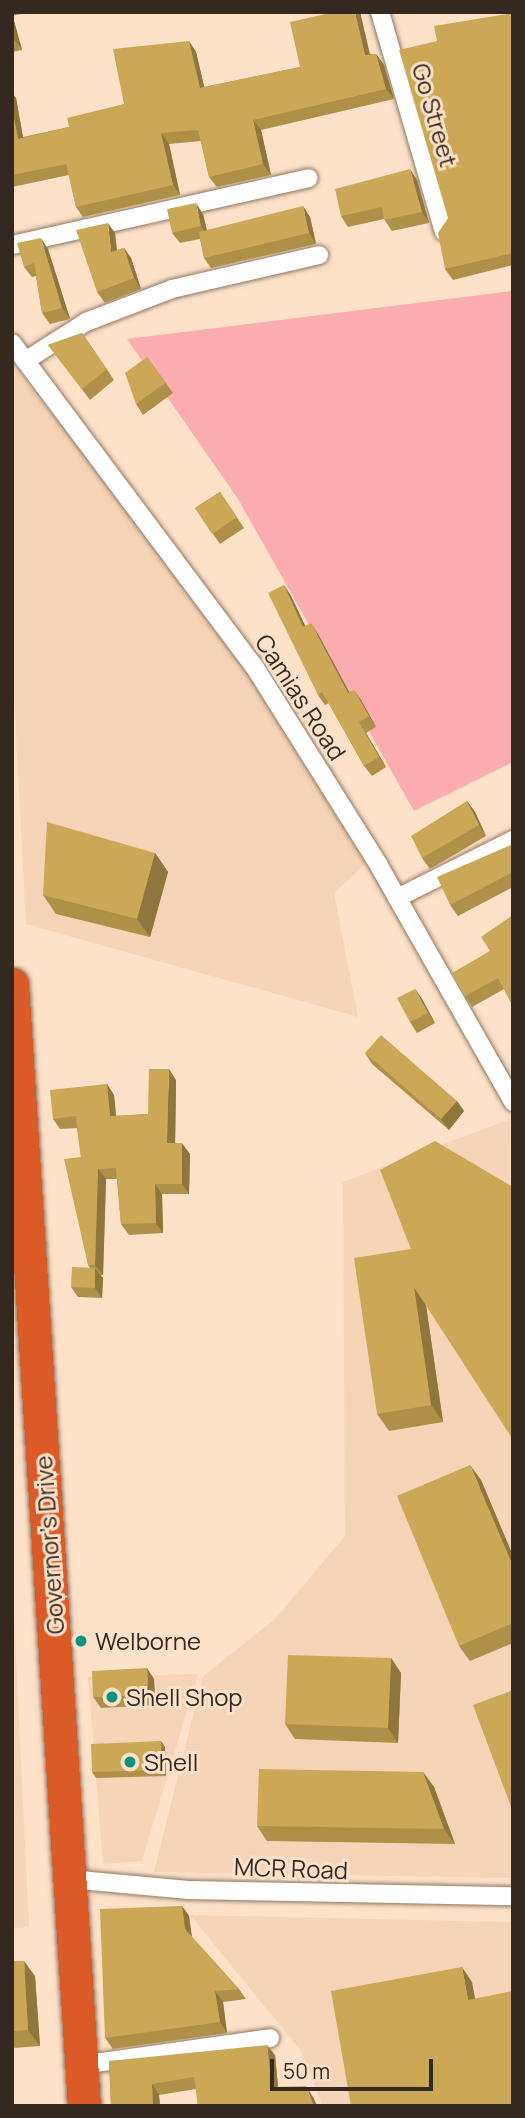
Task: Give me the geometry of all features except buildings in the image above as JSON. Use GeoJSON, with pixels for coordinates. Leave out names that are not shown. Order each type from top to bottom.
{"type":"FeatureCollection","features":[{"type":"Feature","properties":{"kind":"highway","name":"Governor's Drive"},"geometry":{"type":"LineString","coordinates":[[12,984],[84,2106]]}},
{"type":"Feature","properties":{"kind":"street","name":"Go Street"},"geometry":{"type":"LineString","coordinates":[[380,12],[444,232]]}},
{"type":"Feature","properties":{"kind":"street"},"geometry":{"type":"LineString","coordinates":[[12,245],[309,178]]}},
{"type":"Feature","properties":{"kind":"street"},"geometry":{"type":"LineString","coordinates":[[25,361],[86,322],[148,298],[319,256]]}},
{"type":"Feature","properties":{"kind":"street","name":"Camias Road"},"geometry":{"type":"LineString","coordinates":[[12,344],[62,417],[186,567],[397,898],[513,1102]]}},
{"type":"Feature","properties":{"kind":"street"},"geometry":{"type":"LineString","coordinates":[[397,898],[513,839]]}},
{"type":"Feature","properties":{"kind":"street","name":"MCR Road"},"geometry":{"type":"LineString","coordinates":[[69,1879],[188,1890],[513,1896]]}},
{"type":"Feature","properties":{"kind":"street"},"geometry":{"type":"LineString","coordinates":[[81,2065],[270,2038]]}},
{"type":"Feature","properties":{"kind":"shaded area"},"geometry":{"type":"Polygon","coordinates":[[[513,291],[513,762],[414,811],[238,499],[127,339],[513,291]]]}},
{"type":"Feature","properties":{"kind":"shaded area"},"geometry":{"type":"Polygon","coordinates":[[[12,366],[179,566],[366,863],[334,893],[358,1017],[26,924],[12,656],[12,366]]]}},
{"type":"Feature","properties":{"kind":"shaded area"},"geometry":{"type":"Polygon","coordinates":[[[510,1119],[513,1878],[154,1872],[203,1676],[274,1620],[345,1536],[343,1182],[510,1119]]]}},
{"type":"Feature","properties":{"kind":"shaded area"},"geometry":{"type":"Polygon","coordinates":[[[12,1576],[29,1927],[12,1928],[12,1576]]]}},
{"type":"Feature","properties":{"kind":"shaded area"},"geometry":{"type":"Polygon","coordinates":[[[198,1674],[142,1861],[103,1864],[88,1677],[198,1674]]]}},
{"type":"Feature","properties":{"kind":"shaded area"},"geometry":{"type":"Polygon","coordinates":[[[190,1915],[513,1922],[513,2106],[323,2106],[301,2051],[190,1915]]]}},
{"type":"Feature","properties":{"kind":"place","name":"Welborne"},"geometry":{"type":"Point","coordinates":[81,1641]}},
{"type":"Feature","properties":{"kind":"place","name":"Shell Shop"},"geometry":{"type":"Point","coordinates":[112,1697]}},
{"type":"Feature","properties":{"kind":"place","name":"Shell"},"geometry":{"type":"Point","coordinates":[130,1762]}}]}
